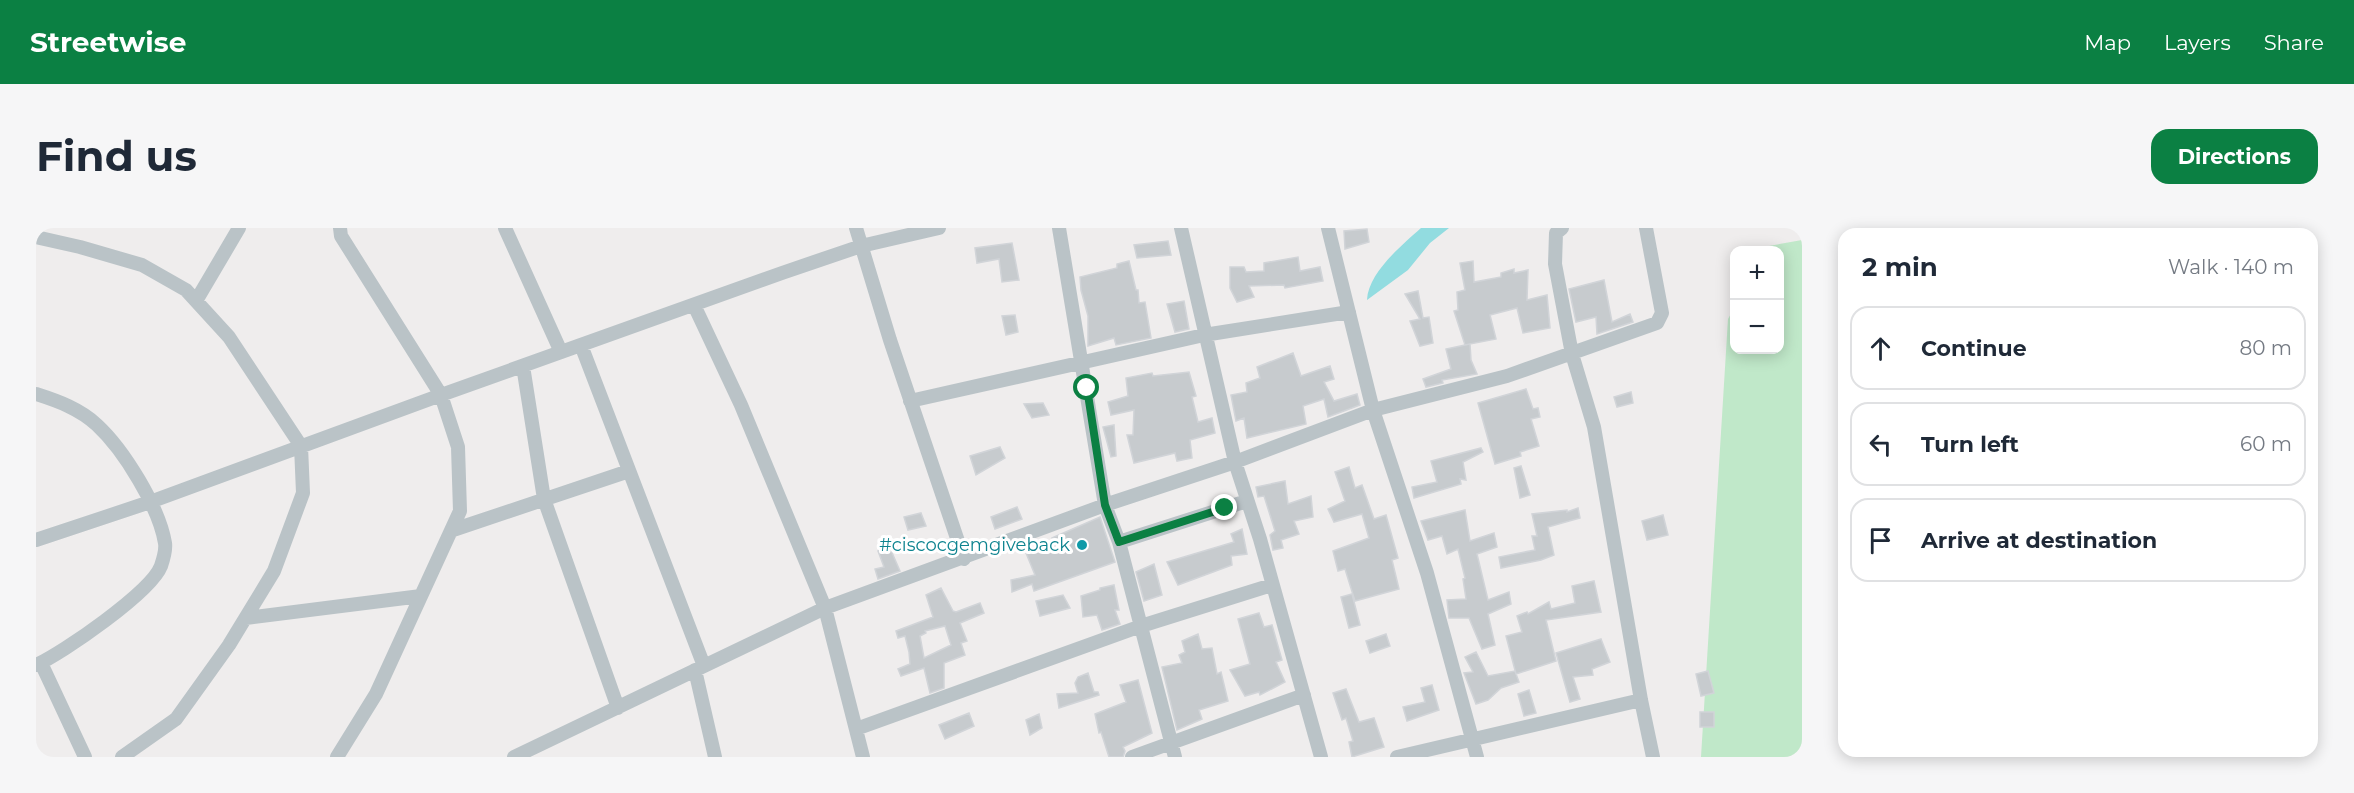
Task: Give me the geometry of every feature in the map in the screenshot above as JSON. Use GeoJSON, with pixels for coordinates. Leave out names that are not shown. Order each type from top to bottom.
{"type":"FeatureCollection","features":[{"type":"Feature","properties":{"kind":"street"},"geometry":{"type":"LineString","coordinates":[[196,301],[239,228]]}},
{"type":"Feature","properties":{"kind":"street"},"geometry":{"type":"LineString","coordinates":[[337,757],[376,694],[460,511],[458,447],[441,395],[341,236],[340,228]]}},
{"type":"Feature","properties":{"kind":"street"},"geometry":{"type":"LineString","coordinates":[[505,228],[561,352]]}},
{"type":"Feature","properties":{"kind":"street"},"geometry":{"type":"LineString","coordinates":[[856,228],[910,401],[964,559]]}},
{"type":"Feature","properties":{"kind":"street"},"geometry":{"type":"LineString","coordinates":[[36,540],[150,502],[441,395],[861,246],[939,228]]}},
{"type":"Feature","properties":{"kind":"street"},"geometry":{"type":"LineString","coordinates":[[1059,228],[1105,505],[1119,542],[1175,757]]}},
{"type":"Feature","properties":{"kind":"street"},"geometry":{"type":"LineString","coordinates":[[1181,228],[1235,462],[1321,757]]}},
{"type":"Feature","properties":{"kind":"street"},"geometry":{"type":"LineString","coordinates":[[1328,228],[1373,410],[1427,573],[1477,757]]}},
{"type":"Feature","properties":{"kind":"street"},"geometry":{"type":"LineString","coordinates":[[1563,228],[1556,233],[1554,264],[1572,354],[1594,427],[1653,757]]}},
{"type":"Feature","properties":{"kind":"street"},"geometry":{"type":"LineString","coordinates":[[514,757],[825,608],[964,559],[1105,505],[1235,462],[1373,410],[1507,376],[1657,323],[1662,313],[1646,228]]}},
{"type":"Feature","properties":{"kind":"street"},"geometry":{"type":"LineString","coordinates":[[36,237],[142,265],[186,290],[228,337],[301,446],[303,493],[274,571],[229,645],[176,719],[122,757]]}},
{"type":"Feature","properties":{"kind":"street"},"geometry":{"type":"LineString","coordinates":[[694,305],[741,405],[825,608],[863,757]]}},
{"type":"Feature","properties":{"kind":"street"},"geometry":{"type":"LineString","coordinates":[[910,401],[1204,335],[1349,312]]}},
{"type":"Feature","properties":{"kind":"street"},"geometry":{"type":"LineString","coordinates":[[581,345],[700,668],[715,757]]}},
{"type":"Feature","properties":{"kind":"street"},"geometry":{"type":"LineString","coordinates":[[523,366],[544,499],[618,708]]}},
{"type":"Feature","properties":{"kind":"street"},"geometry":{"type":"LineString","coordinates":[[36,394],[64,402],[97,424],[130,464],[150,502],[165,545],[161,567],[142,591],[85,635],[39,664],[85,757]]}},
{"type":"Feature","properties":{"kind":"street"},"geometry":{"type":"LineString","coordinates":[[453,530],[629,471]]}},
{"type":"Feature","properties":{"kind":"street"},"geometry":{"type":"LineString","coordinates":[[1119,542],[1247,501]]}},
{"type":"Feature","properties":{"kind":"street"},"geometry":{"type":"LineString","coordinates":[[856,729],[1141,626],[1272,585]]}},
{"type":"Feature","properties":{"kind":"street"},"geometry":{"type":"LineString","coordinates":[[246,618],[421,596]]}},
{"type":"Feature","properties":{"kind":"street"},"geometry":{"type":"LineString","coordinates":[[1132,757],[1304,695]]}},
{"type":"Feature","properties":{"kind":"street"},"geometry":{"type":"LineString","coordinates":[[1397,757],[1641,700]]}},
{"type":"Feature","properties":{"kind":"green space"},"geometry":{"type":"Polygon","coordinates":[[[1802,240],[1802,757],[1701,757],[1728,319],[1730,315],[1730,354],[1784,354],[1784,246],[1769,246],[1802,240]]]}},
{"type":"Feature","properties":{"kind":"water"},"geometry":{"type":"Polygon","coordinates":[[[1421,228],[1449,228],[1430,243],[1408,270],[1367,300],[1373,280],[1387,260],[1421,228]]]}},
{"type":"Feature","properties":{"kind":"building"},"geometry":{"type":"Polygon","coordinates":[[[1367,229],[1369,242],[1345,249],[1344,231],[1367,229]]]}},
{"type":"Feature","properties":{"kind":"building"},"geometry":{"type":"Polygon","coordinates":[[[1168,241],[1171,255],[1137,258],[1134,245],[1168,241]]]}},
{"type":"Feature","properties":{"kind":"building"},"geometry":{"type":"Polygon","coordinates":[[[1012,243],[1019,280],[1002,282],[999,259],[977,263],[975,248],[1012,243]]]}},
{"type":"Feature","properties":{"kind":"building"},"geometry":{"type":"Polygon","coordinates":[[[1298,257],[1300,271],[1320,267],[1323,281],[1285,288],[1284,285],[1249,286],[1254,297],[1237,302],[1230,288],[1230,267],[1244,267],[1246,272],[1264,271],[1264,263],[1298,257]]]}},
{"type":"Feature","properties":{"kind":"building"},"geometry":{"type":"Polygon","coordinates":[[[1129,261],[1136,290],[1138,290],[1139,303],[1145,302],[1151,338],[1116,345],[1114,338],[1088,346],[1088,316],[1080,277],[1117,268],[1117,264],[1129,261]]]}},
{"type":"Feature","properties":{"kind":"building"},"geometry":{"type":"Polygon","coordinates":[[[1473,261],[1474,282],[1501,277],[1501,273],[1514,269],[1514,273],[1528,270],[1527,300],[1547,295],[1550,328],[1523,333],[1517,308],[1490,315],[1496,339],[1465,345],[1454,311],[1458,310],[1457,292],[1465,290],[1460,263],[1473,261]]]}},
{"type":"Feature","properties":{"kind":"building"},"geometry":{"type":"Polygon","coordinates":[[[1604,280],[1612,322],[1630,314],[1633,322],[1597,334],[1596,317],[1576,322],[1569,289],[1604,280]]]}},
{"type":"Feature","properties":{"kind":"building"},"geometry":{"type":"Polygon","coordinates":[[[1418,291],[1423,318],[1429,317],[1433,343],[1420,346],[1410,321],[1420,319],[1405,294],[1418,291]]]}},
{"type":"Feature","properties":{"kind":"building"},"geometry":{"type":"Polygon","coordinates":[[[1184,301],[1189,329],[1175,332],[1167,304],[1184,301]]]}},
{"type":"Feature","properties":{"kind":"building"},"geometry":{"type":"Polygon","coordinates":[[[1015,315],[1018,332],[1006,335],[1002,316],[1015,315]]]}},
{"type":"Feature","properties":{"kind":"building"},"geometry":{"type":"Polygon","coordinates":[[[1470,344],[1471,360],[1477,374],[1442,380],[1443,383],[1426,387],[1423,379],[1451,369],[1446,349],[1470,344]]]}},
{"type":"Feature","properties":{"kind":"building"},"geometry":{"type":"Polygon","coordinates":[[[1293,353],[1301,376],[1330,366],[1334,379],[1324,382],[1334,401],[1357,394],[1360,405],[1328,417],[1324,399],[1303,406],[1306,424],[1247,438],[1244,418],[1236,421],[1231,395],[1247,392],[1246,383],[1260,378],[1257,367],[1293,353]]]}},
{"type":"Feature","properties":{"kind":"building"},"geometry":{"type":"Polygon","coordinates":[[[1189,372],[1196,396],[1192,397],[1198,422],[1212,418],[1215,433],[1190,440],[1192,458],[1177,461],[1175,453],[1134,463],[1127,435],[1133,435],[1134,410],[1111,415],[1108,402],[1128,396],[1126,378],[1152,373],[1153,376],[1189,372]]]}},
{"type":"Feature","properties":{"kind":"building"},"geometry":{"type":"Polygon","coordinates":[[[1526,389],[1533,409],[1538,408],[1540,417],[1531,419],[1539,446],[1520,452],[1521,456],[1495,464],[1478,403],[1526,389]]]}},
{"type":"Feature","properties":{"kind":"building"},"geometry":{"type":"Polygon","coordinates":[[[1631,392],[1633,403],[1617,407],[1614,397],[1631,392]]]}},
{"type":"Feature","properties":{"kind":"building"},"geometry":{"type":"Polygon","coordinates":[[[1043,403],[1049,415],[1032,418],[1024,404],[1043,403]]]}},
{"type":"Feature","properties":{"kind":"building"},"geometry":{"type":"Polygon","coordinates":[[[1114,425],[1116,456],[1111,457],[1103,427],[1114,425]]]}},
{"type":"Feature","properties":{"kind":"building"},"geometry":{"type":"Polygon","coordinates":[[[1000,447],[1005,458],[976,475],[970,456],[1000,447]]]}},
{"type":"Feature","properties":{"kind":"building"},"geometry":{"type":"Polygon","coordinates":[[[1481,448],[1483,452],[1463,462],[1466,480],[1460,479],[1461,484],[1414,498],[1412,487],[1437,482],[1431,461],[1481,448]]]}},
{"type":"Feature","properties":{"kind":"building"},"geometry":{"type":"Polygon","coordinates":[[[1521,466],[1530,495],[1520,498],[1514,468],[1521,466]]]}},
{"type":"Feature","properties":{"kind":"building"},"geometry":{"type":"Polygon","coordinates":[[[1349,467],[1355,488],[1362,485],[1374,519],[1386,515],[1398,558],[1392,560],[1399,589],[1355,601],[1345,569],[1338,571],[1333,551],[1369,538],[1362,514],[1334,522],[1328,509],[1345,501],[1335,472],[1349,467]]]}},
{"type":"Feature","properties":{"kind":"building"},"geometry":{"type":"Polygon","coordinates":[[[1285,481],[1288,504],[1311,496],[1313,517],[1294,521],[1299,534],[1281,540],[1283,548],[1273,550],[1270,535],[1275,531],[1264,496],[1258,497],[1256,487],[1285,481]]]}},
{"type":"Feature","properties":{"kind":"building"},"geometry":{"type":"Polygon","coordinates":[[[1017,507],[1022,519],[995,529],[991,517],[1017,507]]]}},
{"type":"Feature","properties":{"kind":"building"},"geometry":{"type":"Polygon","coordinates":[[[1578,508],[1580,518],[1548,527],[1554,555],[1501,568],[1499,557],[1535,550],[1532,536],[1537,536],[1532,514],[1567,510],[1567,512],[1578,508]]]}},
{"type":"Feature","properties":{"kind":"building"},"geometry":{"type":"Polygon","coordinates":[[[1465,510],[1470,541],[1494,533],[1497,547],[1477,554],[1488,600],[1509,592],[1511,604],[1488,614],[1495,645],[1482,649],[1469,618],[1449,618],[1447,600],[1466,599],[1463,579],[1465,578],[1458,549],[1447,554],[1442,536],[1428,540],[1421,521],[1465,510]]]}},
{"type":"Feature","properties":{"kind":"building"},"geometry":{"type":"Polygon","coordinates":[[[921,513],[926,526],[908,530],[904,517],[921,513]]]}},
{"type":"Feature","properties":{"kind":"building"},"geometry":{"type":"Polygon","coordinates":[[[1663,515],[1668,535],[1647,540],[1642,521],[1663,515]]]}},
{"type":"Feature","properties":{"kind":"building","name":"#ciscocgemgiveback"},"geometry":{"type":"Polygon","coordinates":[[[1100,517],[1115,562],[1034,591],[1032,584],[1012,592],[1011,580],[1035,575],[1026,553],[1054,544],[1052,538],[1100,517]]]}},
{"type":"Feature","properties":{"kind":"building"},"geometry":{"type":"Polygon","coordinates":[[[1242,529],[1247,554],[1231,556],[1232,565],[1178,585],[1167,562],[1234,542],[1231,534],[1242,529]]]}},
{"type":"Feature","properties":{"kind":"building"},"geometry":{"type":"Polygon","coordinates":[[[890,548],[900,571],[878,579],[875,569],[884,567],[878,551],[890,548]]]}},
{"type":"Feature","properties":{"kind":"building"},"geometry":{"type":"Polygon","coordinates":[[[1154,564],[1162,595],[1144,601],[1136,572],[1154,564]]]}},
{"type":"Feature","properties":{"kind":"building"},"geometry":{"type":"Polygon","coordinates":[[[1594,581],[1601,612],[1546,620],[1556,661],[1516,674],[1506,636],[1522,632],[1517,616],[1527,612],[1528,614],[1549,602],[1551,609],[1575,603],[1572,586],[1594,581]]]}},
{"type":"Feature","properties":{"kind":"building"},"geometry":{"type":"Polygon","coordinates":[[[1114,585],[1119,610],[1115,610],[1120,624],[1102,630],[1097,615],[1083,617],[1081,596],[1114,585]]]}},
{"type":"Feature","properties":{"kind":"building"},"geometry":{"type":"Polygon","coordinates":[[[941,588],[953,611],[956,612],[980,603],[984,613],[960,623],[967,641],[961,643],[965,655],[944,663],[944,688],[930,693],[924,668],[901,676],[898,669],[910,664],[909,652],[905,636],[898,638],[896,631],[933,617],[926,595],[941,588]],[[945,626],[925,631],[926,633],[920,636],[924,658],[951,645],[945,626]]]}},
{"type":"Feature","properties":{"kind":"building"},"geometry":{"type":"Polygon","coordinates":[[[1352,594],[1360,625],[1349,628],[1341,597],[1352,594]]]}},
{"type":"Feature","properties":{"kind":"building"},"geometry":{"type":"Polygon","coordinates":[[[1063,595],[1070,608],[1040,616],[1036,601],[1063,595]]]}},
{"type":"Feature","properties":{"kind":"building"},"geometry":{"type":"Polygon","coordinates":[[[1259,613],[1264,627],[1272,625],[1282,660],[1276,662],[1285,682],[1260,695],[1259,692],[1245,696],[1230,670],[1250,664],[1238,619],[1259,613]]]}},
{"type":"Feature","properties":{"kind":"building"},"geometry":{"type":"Polygon","coordinates":[[[1198,634],[1202,649],[1212,648],[1217,674],[1221,672],[1228,701],[1199,710],[1202,719],[1177,730],[1162,667],[1182,663],[1179,655],[1185,652],[1182,641],[1198,634]]]}},
{"type":"Feature","properties":{"kind":"building"},"geometry":{"type":"Polygon","coordinates":[[[1386,634],[1390,646],[1370,653],[1366,641],[1386,634]]]}},
{"type":"Feature","properties":{"kind":"building"},"geometry":{"type":"Polygon","coordinates":[[[1601,639],[1610,662],[1592,669],[1593,675],[1573,677],[1580,699],[1570,702],[1556,653],[1601,639]]]}},
{"type":"Feature","properties":{"kind":"building"},"geometry":{"type":"Polygon","coordinates":[[[1476,652],[1488,676],[1515,671],[1519,682],[1501,688],[1488,700],[1476,704],[1464,673],[1473,672],[1465,657],[1476,652]]]}},
{"type":"Feature","properties":{"kind":"building"},"geometry":{"type":"Polygon","coordinates":[[[1708,671],[1714,693],[1701,696],[1696,674],[1708,671]]]}},
{"type":"Feature","properties":{"kind":"building"},"geometry":{"type":"Polygon","coordinates":[[[1088,673],[1094,692],[1098,692],[1099,695],[1059,708],[1057,694],[1078,693],[1075,683],[1078,677],[1088,673]]]}},
{"type":"Feature","properties":{"kind":"building"},"geometry":{"type":"Polygon","coordinates":[[[1138,680],[1152,733],[1123,747],[1125,751],[1123,757],[1109,757],[1101,732],[1099,733],[1095,714],[1126,702],[1120,685],[1138,680]]]}},
{"type":"Feature","properties":{"kind":"building"},"geometry":{"type":"Polygon","coordinates":[[[1432,685],[1439,710],[1407,721],[1403,707],[1425,702],[1421,688],[1432,685]]]}},
{"type":"Feature","properties":{"kind":"building"},"geometry":{"type":"Polygon","coordinates":[[[1346,689],[1359,722],[1374,718],[1384,747],[1352,757],[1349,742],[1353,741],[1346,718],[1342,720],[1333,693],[1346,689]]]}},
{"type":"Feature","properties":{"kind":"building"},"geometry":{"type":"Polygon","coordinates":[[[1529,690],[1536,713],[1524,716],[1518,694],[1529,690]]]}},
{"type":"Feature","properties":{"kind":"building"},"geometry":{"type":"Polygon","coordinates":[[[1700,712],[1714,712],[1714,727],[1700,727],[1700,712]]]}},
{"type":"Feature","properties":{"kind":"building"},"geometry":{"type":"Polygon","coordinates":[[[969,713],[974,726],[945,739],[939,725],[969,713]]]}},
{"type":"Feature","properties":{"kind":"building"},"geometry":{"type":"Polygon","coordinates":[[[1039,714],[1042,728],[1030,735],[1026,720],[1039,714]]]}},
{"type":"Feature","properties":{"kind":"place","name":"#ciscocgemgiveback"},"geometry":{"type":"Point","coordinates":[1082,545]}},
{"type":"Feature","properties":{"kind":"route"},"geometry":{"type":"LineString","coordinates":[[1087,388],[1105,505],[1119,542],[1225,508]]}}]}
